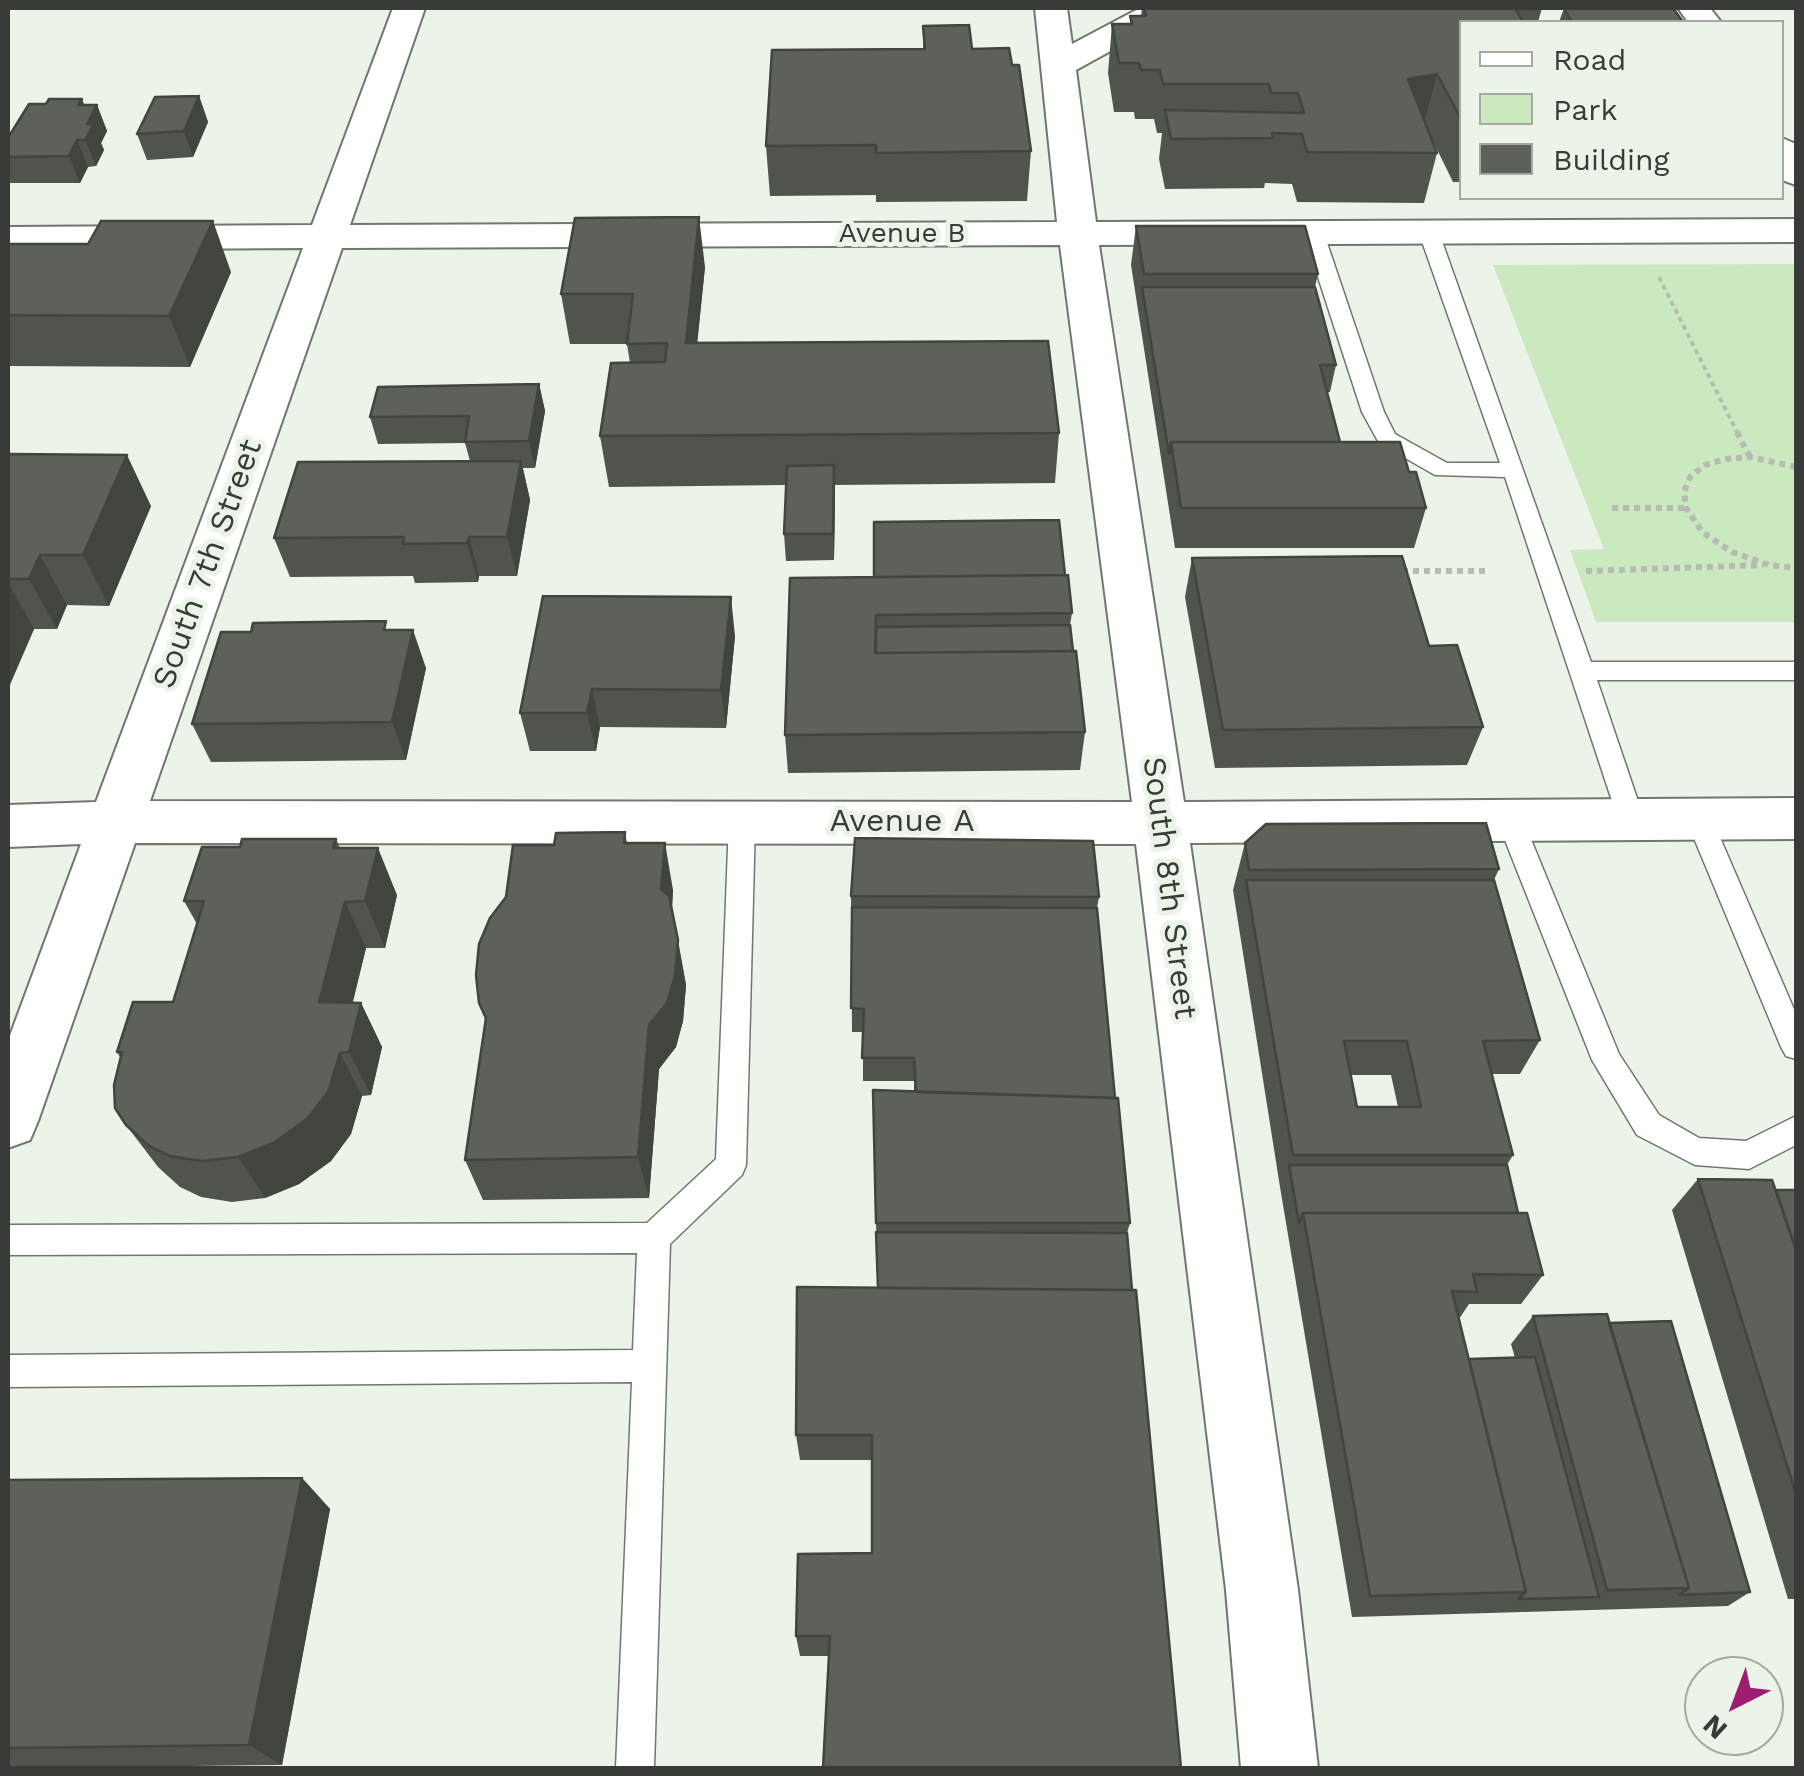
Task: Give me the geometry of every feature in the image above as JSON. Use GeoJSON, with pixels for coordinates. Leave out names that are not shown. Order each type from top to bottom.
{"type":"FeatureCollection","features":[{"type":"Feature","properties":{"kind":"street","name":"South 7th Street"},"geometry":{"type":"LineString","coordinates":[[8,1121],[409,8]]}},
{"type":"Feature","properties":{"kind":"street","name":"South 8th Street"},"geometry":{"type":"LineString","coordinates":[[1051,8],[1262,1590],[1280,1768]]}},
{"type":"Feature","properties":{"kind":"street"},"geometry":{"type":"LineString","coordinates":[[1058,66],[1164,8]]}},
{"type":"Feature","properties":{"kind":"street","name":"Avenue B"},"geometry":{"type":"LineString","coordinates":[[8,238],[1796,230]]}},
{"type":"Feature","properties":{"kind":"street","name":"Avenue A"},"geometry":{"type":"LineString","coordinates":[[8,826],[116,822],[1796,818]]}},
{"type":"Feature","properties":{"kind":"lane"},"geometry":{"type":"LineString","coordinates":[[1428,230],[1631,818]]}},
{"type":"Feature","properties":{"kind":"lane"},"geometry":{"type":"LineString","coordinates":[[1313,231],[1373,412],[1387,438],[1443,470],[1513,470]]}},
{"type":"Feature","properties":{"kind":"lane"},"geometry":{"type":"LineString","coordinates":[[1582,671],[1796,671]]}},
{"type":"Feature","properties":{"kind":"lane"},"geometry":{"type":"LineString","coordinates":[[1699,818],[1796,1047]]}},
{"type":"Feature","properties":{"kind":"lane"},"geometry":{"type":"LineString","coordinates":[[1510,820],[1607,1060],[1648,1125],[1696,1151],[1749,1156],[1796,1130]]}},
{"type":"Feature","properties":{"kind":"lane"},"geometry":{"type":"LineString","coordinates":[[8,1240],[654,1238],[732,1166],[742,822]]}},
{"type":"Feature","properties":{"kind":"lane"},"geometry":{"type":"LineString","coordinates":[[635,1768],[654,1238]]}},
{"type":"Feature","properties":{"kind":"lane"},"geometry":{"type":"LineString","coordinates":[[8,1371],[648,1366]]}},
{"type":"Feature","properties":{"kind":"path"},"geometry":{"type":"LineString","coordinates":[[1659,276],[1750,457]]}},
{"type":"Feature","properties":{"kind":"path"},"geometry":{"type":"LineString","coordinates":[[1769,565],[1732,552],[1702,532],[1686,508],[1684,492],[1690,476],[1704,465],[1725,458],[1750,457],[1796,468]]}},
{"type":"Feature","properties":{"kind":"path"},"geometry":{"type":"LineString","coordinates":[[1612,508],[1686,508]]}},
{"type":"Feature","properties":{"kind":"path"},"geometry":{"type":"LineString","coordinates":[[1577,571],[1769,565],[1796,568]]}},
{"type":"Feature","properties":{"kind":"path"},"geometry":{"type":"LineString","coordinates":[[1386,571],[1486,571]]}},
{"type":"Feature","properties":{"kind":"green space"},"geometry":{"type":"Polygon","coordinates":[[[1796,264],[1796,622],[1596,622],[1570,550],[1604,549],[1493,265],[1796,264]]]}},
{"type":"Feature","properties":{"kind":"building"},"geometry":{"type":"Polygon","coordinates":[[[1144,8],[1515,8],[1522,20],[1459,20],[1459,115],[1437,74],[1408,79],[1437,153],[1307,152],[1302,134],[1171,139],[1165,110],[1304,113],[1298,93],[1271,93],[1269,84],[1163,84],[1160,70],[1141,70],[1139,63],[1119,63],[1112,24],[1132,24],[1130,16],[1146,16],[1144,8]]]}},
{"type":"Feature","properties":{"kind":"building"},"geometry":{"type":"Polygon","coordinates":[[[1564,8],[1673,8],[1682,20],[1571,20],[1564,8]]]}},
{"type":"Feature","properties":{"kind":"building"},"geometry":{"type":"Polygon","coordinates":[[[969,25],[972,49],[1009,48],[1012,65],[1019,65],[1031,151],[876,153],[876,145],[766,146],[772,50],[925,49],[923,26],[969,25]]]}},
{"type":"Feature","properties":{"kind":"building"},"geometry":{"type":"Polygon","coordinates":[[[199,96],[184,131],[137,134],[155,97],[199,96]]]}},
{"type":"Feature","properties":{"kind":"building"},"geometry":{"type":"Polygon","coordinates":[[[49,99],[82,99],[78,105],[97,105],[87,124],[94,124],[85,140],[77,140],[69,156],[8,157],[8,138],[29,104],[46,104],[49,99]]]}},
{"type":"Feature","properties":{"kind":"building"},"geometry":{"type":"Polygon","coordinates":[[[699,217],[686,343],[1048,341],[1059,433],[600,436],[611,363],[665,362],[667,343],[627,344],[633,294],[561,294],[575,218],[699,217]]]}},
{"type":"Feature","properties":{"kind":"building"},"geometry":{"type":"Polygon","coordinates":[[[101,221],[213,221],[169,316],[8,315],[8,244],[88,244],[101,221]]]}},
{"type":"Feature","properties":{"kind":"building"},"geometry":{"type":"Polygon","coordinates":[[[1136,226],[1305,226],[1318,274],[1144,274],[1136,226]]]}},
{"type":"Feature","properties":{"kind":"building"},"geometry":{"type":"Polygon","coordinates":[[[1142,287],[1315,287],[1336,365],[1320,365],[1340,442],[1171,442],[1169,454],[1142,287]]]}},
{"type":"Feature","properties":{"kind":"building"},"geometry":{"type":"Polygon","coordinates":[[[539,384],[529,441],[465,442],[469,416],[370,417],[378,387],[539,384]]]}},
{"type":"Feature","properties":{"kind":"building"},"geometry":{"type":"Polygon","coordinates":[[[1171,442],[1400,442],[1409,472],[1416,472],[1426,508],[1181,508],[1171,442]]]}},
{"type":"Feature","properties":{"kind":"building"},"geometry":{"type":"Polygon","coordinates":[[[8,454],[127,455],[83,555],[40,555],[29,579],[8,579],[8,454]]]}},
{"type":"Feature","properties":{"kind":"building"},"geometry":{"type":"Polygon","coordinates":[[[521,461],[507,537],[469,537],[467,543],[403,544],[404,537],[274,538],[298,462],[521,461]]]}},
{"type":"Feature","properties":{"kind":"building"},"geometry":{"type":"Polygon","coordinates":[[[834,465],[833,534],[784,534],[787,466],[834,465]]]}},
{"type":"Feature","properties":{"kind":"building"},"geometry":{"type":"Polygon","coordinates":[[[1059,520],[1065,575],[874,577],[874,522],[1059,520]]]}},
{"type":"Feature","properties":{"kind":"building"},"geometry":{"type":"Polygon","coordinates":[[[1402,556],[1429,646],[1457,645],[1483,727],[1223,730],[1192,558],[1402,556]]]}},
{"type":"Feature","properties":{"kind":"building"},"geometry":{"type":"Polygon","coordinates":[[[1068,575],[1072,613],[876,615],[875,653],[1076,651],[1085,732],[785,735],[790,578],[1068,575]]]}},
{"type":"Feature","properties":{"kind":"building"},"geometry":{"type":"Polygon","coordinates":[[[543,596],[731,597],[721,690],[592,689],[587,713],[520,713],[543,596]]]}},
{"type":"Feature","properties":{"kind":"building"},"geometry":{"type":"Polygon","coordinates":[[[386,621],[384,630],[413,630],[392,722],[192,724],[221,632],[251,632],[253,623],[386,621]]]}},
{"type":"Feature","properties":{"kind":"building"},"geometry":{"type":"Polygon","coordinates":[[[1070,625],[1073,651],[876,653],[876,627],[1070,625]]]}},
{"type":"Feature","properties":{"kind":"building"},"geometry":{"type":"Polygon","coordinates":[[[1486,823],[1499,869],[1249,870],[1245,843],[1266,824],[1486,823]]]}},
{"type":"Feature","properties":{"kind":"building"},"geometry":{"type":"Polygon","coordinates":[[[625,832],[624,843],[665,843],[661,889],[669,896],[678,940],[675,976],[667,1003],[649,1025],[638,1157],[465,1160],[486,1018],[479,1003],[476,975],[479,944],[490,918],[506,897],[513,845],[554,845],[556,833],[625,832]]]}},
{"type":"Feature","properties":{"kind":"building"},"geometry":{"type":"Polygon","coordinates":[[[855,838],[1093,841],[1099,897],[851,896],[855,838]]]}},
{"type":"Feature","properties":{"kind":"building"},"geometry":{"type":"Polygon","coordinates":[[[242,839],[336,839],[333,848],[378,848],[365,901],[345,902],[319,1002],[361,1003],[349,1052],[340,1053],[328,1092],[307,1119],[273,1143],[238,1157],[202,1161],[170,1156],[149,1146],[126,1125],[115,1108],[114,1085],[122,1052],[117,1052],[133,1002],[173,1002],[204,901],[184,901],[202,847],[240,847],[242,839]]]}},
{"type":"Feature","properties":{"kind":"building"},"geometry":{"type":"Polygon","coordinates":[[[1246,880],[1494,880],[1540,1040],[1483,1041],[1513,1155],[1293,1155],[1246,880]],[[1344,1041],[1357,1107],[1421,1107],[1407,1041],[1344,1041]]]}},
{"type":"Feature","properties":{"kind":"building"},"geometry":{"type":"Polygon","coordinates":[[[852,907],[1097,908],[1115,1098],[916,1092],[914,1058],[862,1058],[864,1009],[851,1008],[852,907]]]}},
{"type":"Feature","properties":{"kind":"building"},"geometry":{"type":"Polygon","coordinates":[[[873,1090],[1118,1098],[1130,1223],[876,1223],[873,1090]]]}},
{"type":"Feature","properties":{"kind":"building"},"geometry":{"type":"Polygon","coordinates":[[[1289,1165],[1507,1165],[1518,1213],[1303,1213],[1299,1223],[1289,1165]]]}},
{"type":"Feature","properties":{"kind":"building"},"geometry":{"type":"Polygon","coordinates":[[[1698,1179],[1772,1180],[1796,1250],[1796,1494],[1698,1179]]]}},
{"type":"Feature","properties":{"kind":"building"},"geometry":{"type":"Polygon","coordinates":[[[1776,1190],[1796,1190],[1796,1250],[1776,1190]]]}},
{"type":"Feature","properties":{"kind":"building"},"geometry":{"type":"Polygon","coordinates":[[[1303,1213],[1527,1213],[1543,1275],[1473,1274],[1477,1292],[1452,1291],[1526,1592],[1370,1596],[1303,1213]]]}},
{"type":"Feature","properties":{"kind":"building"},"geometry":{"type":"Polygon","coordinates":[[[876,1232],[1127,1233],[1132,1290],[878,1288],[876,1232]]]}},
{"type":"Feature","properties":{"kind":"building"},"geometry":{"type":"Polygon","coordinates":[[[797,1287],[1136,1290],[1181,1768],[823,1768],[830,1636],[796,1636],[798,1554],[872,1553],[872,1435],[796,1435],[797,1287]]]}},
{"type":"Feature","properties":{"kind":"building"},"geometry":{"type":"Polygon","coordinates":[[[1607,1314],[1689,1588],[1607,1590],[1533,1316],[1607,1314]]]}},
{"type":"Feature","properties":{"kind":"building"},"geometry":{"type":"Polygon","coordinates":[[[1671,1321],[1750,1592],[1679,1595],[1689,1588],[1609,1323],[1671,1321]]]}},
{"type":"Feature","properties":{"kind":"building"},"geometry":{"type":"Polygon","coordinates":[[[1535,1357],[1599,1597],[1518,1599],[1526,1592],[1469,1359],[1535,1357]]]}},
{"type":"Feature","properties":{"kind":"building"},"geometry":{"type":"Polygon","coordinates":[[[302,1478],[249,1745],[8,1748],[8,1480],[302,1478]]]}}]}
